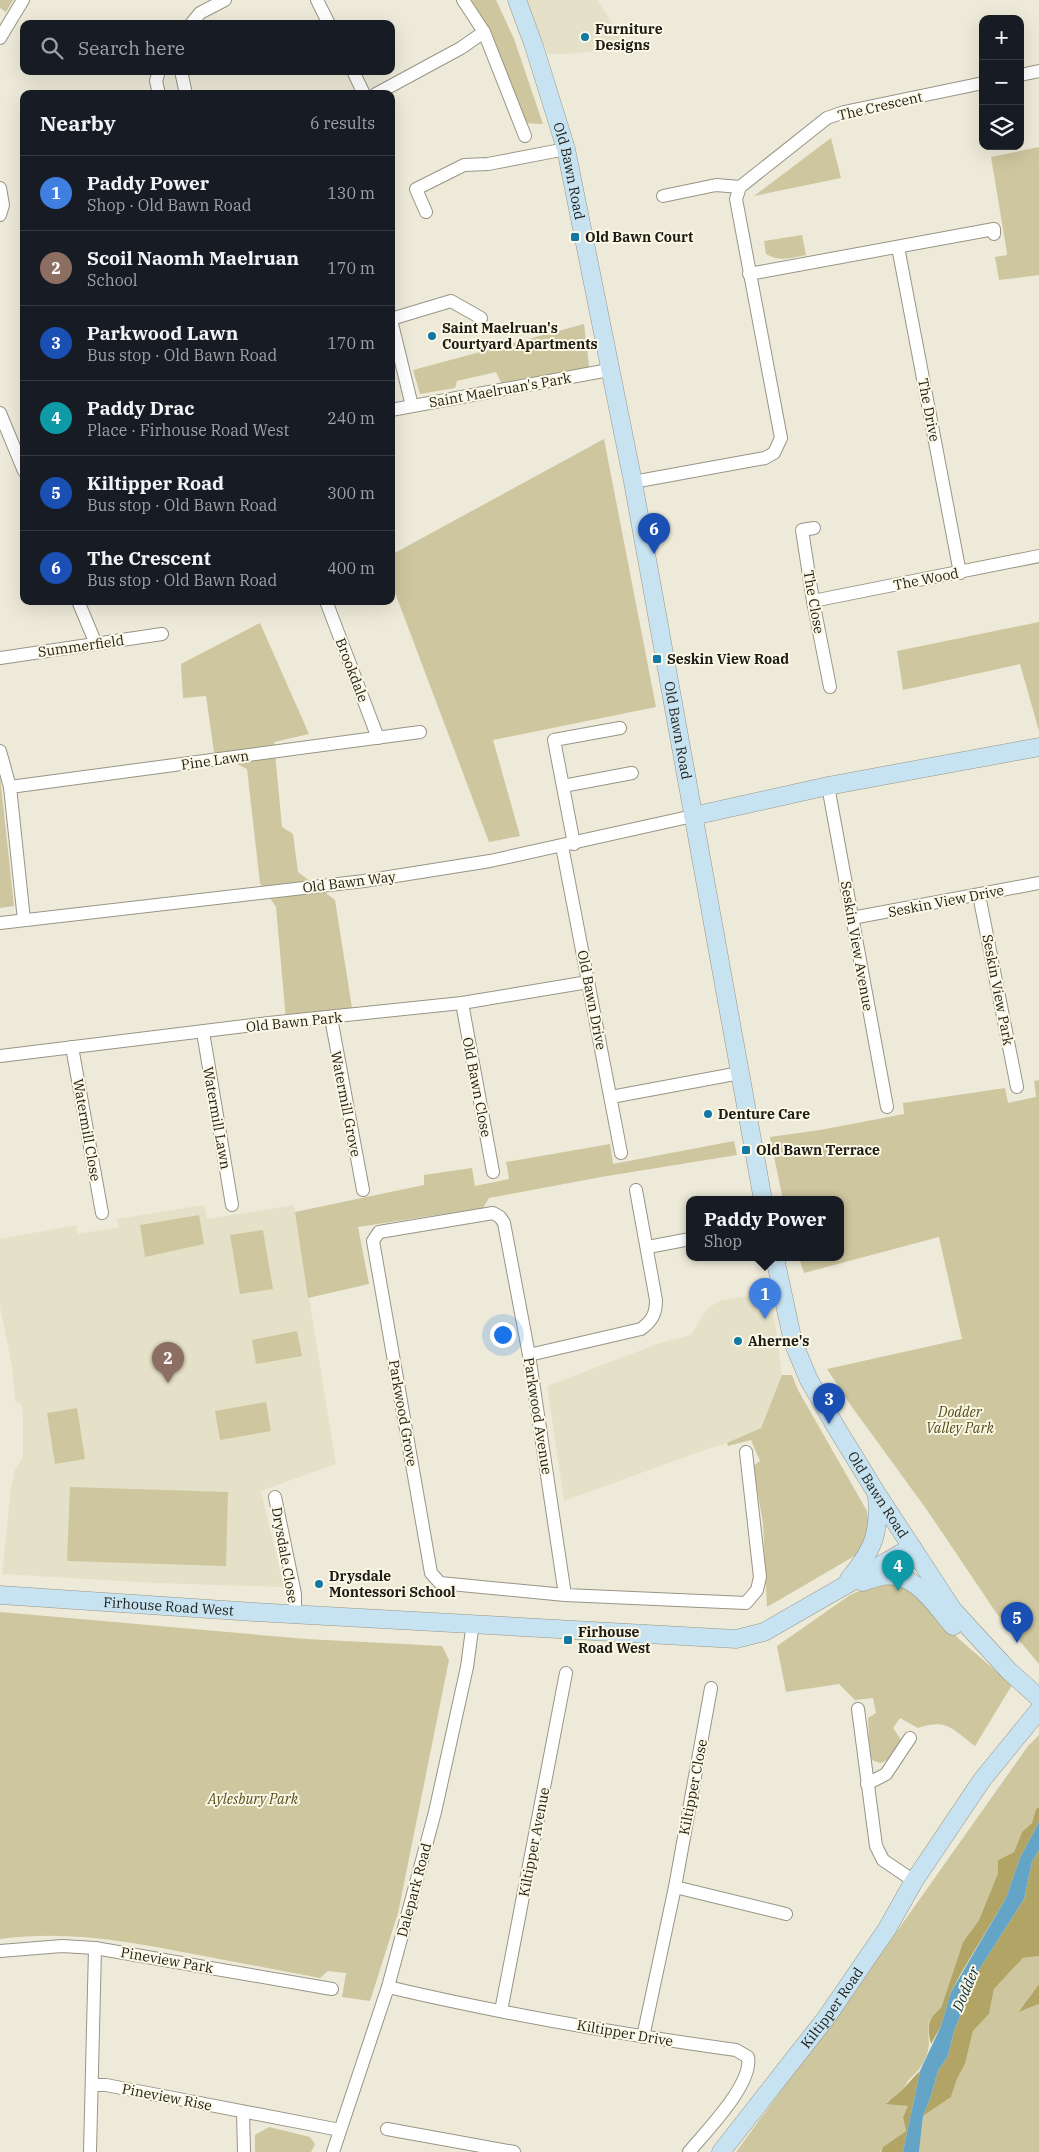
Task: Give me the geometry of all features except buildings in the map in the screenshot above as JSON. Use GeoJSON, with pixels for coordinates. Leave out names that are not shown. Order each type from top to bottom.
{"type":"FeatureCollection","features":[{"type":"Feature","properties":{"kind":"main road","name":"Old Bawn Road"},"geometry":{"type":"LineString","coordinates":[[517,0],[534,46],[566,149],[584,235],[609,370],[633,482],[762,1196]]}},
{"type":"Feature","properties":{"kind":"main road"},"geometry":{"type":"LineString","coordinates":[[693,816],[828,786],[1039,747]]}},
{"type":"Feature","properties":{"kind":"main road","name":"Old Bawn Road"},"geometry":{"type":"LineString","coordinates":[[776,1261],[789,1326],[799,1357],[836,1427],[877,1494],[953,1610],[1008,1670],[1039,1698]]}},
{"type":"Feature","properties":{"kind":"main road"},"geometry":{"type":"LineString","coordinates":[[840,1589],[866,1558],[876,1534],[878,1523],[877,1494]]}},
{"type":"Feature","properties":{"kind":"main road","name":"Firhouse Road West"},"geometry":{"type":"LineString","coordinates":[[0,1595],[736,1639],[764,1632],[912,1547]]}},
{"type":"Feature","properties":{"kind":"main road"},"geometry":{"type":"LineString","coordinates":[[840,1589],[882,1576],[908,1580],[917,1585],[973,1649],[1008,1670]]}},
{"type":"Feature","properties":{"kind":"main road","name":"Kiltipper Road"},"geometry":{"type":"LineString","coordinates":[[721,2152],[826,2018],[887,1929],[914,1882],[982,1780],[1039,1710]]}},
{"type":"Feature","properties":{"kind":"street"},"geometry":{"type":"LineString","coordinates":[[0,38],[23,0]]}},
{"type":"Feature","properties":{"kind":"street"},"geometry":{"type":"LineString","coordinates":[[195,20],[200,14],[225,0]]}},
{"type":"Feature","properties":{"kind":"street"},"geometry":{"type":"LineString","coordinates":[[317,0],[327,20]]}},
{"type":"Feature","properties":{"kind":"street"},"geometry":{"type":"LineString","coordinates":[[463,0],[484,32],[525,136]]}},
{"type":"Feature","properties":{"kind":"street"},"geometry":{"type":"LineString","coordinates":[[383,90],[461,48],[484,32]]}},
{"type":"Feature","properties":{"kind":"street"},"geometry":{"type":"LineString","coordinates":[[1024,74],[1039,71]]}},
{"type":"Feature","properties":{"kind":"street"},"geometry":{"type":"LineString","coordinates":[[158,75],[156,81],[158,90]]}},
{"type":"Feature","properties":{"kind":"street"},"geometry":{"type":"LineString","coordinates":[[182,75],[185,90]]}},
{"type":"Feature","properties":{"kind":"street"},"geometry":{"type":"LineString","coordinates":[[355,75],[362,90]]}},
{"type":"Feature","properties":{"kind":"street","name":"The Crescent"},"geometry":{"type":"LineString","coordinates":[[740,188],[827,118],[844,112],[979,84]]}},
{"type":"Feature","properties":{"kind":"street"},"geometry":{"type":"LineString","coordinates":[[426,212],[416,189],[464,165],[488,164],[566,149]]}},
{"type":"Feature","properties":{"kind":"street"},"geometry":{"type":"LineString","coordinates":[[633,482],[763,459],[774,453],[781,438],[736,199],[740,188],[716,185],[662,196]]}},
{"type":"Feature","properties":{"kind":"street"},"geometry":{"type":"LineString","coordinates":[[0,188],[3,205],[0,214]]}},
{"type":"Feature","properties":{"kind":"street"},"geometry":{"type":"LineString","coordinates":[[749,274],[994,228],[994,234]]}},
{"type":"Feature","properties":{"kind":"street","name":"The Drive"},"geometry":{"type":"LineString","coordinates":[[898,246],[960,572]]}},
{"type":"Feature","properties":{"kind":"street"},"geometry":{"type":"LineString","coordinates":[[395,318],[451,301],[481,318]]}},
{"type":"Feature","properties":{"kind":"street"},"geometry":{"type":"LineString","coordinates":[[395,336],[412,406]]}},
{"type":"Feature","properties":{"kind":"street","name":"Saint Maelruan's Park"},"geometry":{"type":"LineString","coordinates":[[395,409],[609,370]]}},
{"type":"Feature","properties":{"kind":"street"},"geometry":{"type":"LineString","coordinates":[[1,419],[20,462]]}},
{"type":"Feature","properties":{"kind":"street","name":"The Close"},"geometry":{"type":"LineString","coordinates":[[814,528],[802,530],[813,601],[830,686]]}},
{"type":"Feature","properties":{"kind":"street","name":"The Wood"},"geometry":{"type":"LineString","coordinates":[[813,601],[1039,556]]}},
{"type":"Feature","properties":{"kind":"street"},"geometry":{"type":"LineString","coordinates":[[80,605],[96,644]]}},
{"type":"Feature","properties":{"kind":"street","name":"Brookdale"},"geometry":{"type":"LineString","coordinates":[[328,605],[378,738]]}},
{"type":"Feature","properties":{"kind":"street","name":"Summerfield"},"geometry":{"type":"LineString","coordinates":[[0,658],[162,634]]}},
{"type":"Feature","properties":{"kind":"street","name":"Old Bawn Drive"},"geometry":{"type":"LineString","coordinates":[[620,728],[554,740],[563,786],[568,845],[588,982],[621,1153]]}},
{"type":"Feature","properties":{"kind":"street","name":"Pine Lawn"},"geometry":{"type":"LineString","coordinates":[[10,787],[420,732]]}},
{"type":"Feature","properties":{"kind":"street"},"geometry":{"type":"LineString","coordinates":[[0,751],[10,787],[24,920]]}},
{"type":"Feature","properties":{"kind":"street"},"geometry":{"type":"LineString","coordinates":[[563,786],[632,773]]}},
{"type":"Feature","properties":{"kind":"street","name":"Seskin View Avenue"},"geometry":{"type":"LineString","coordinates":[[828,786],[887,1106]]}},
{"type":"Feature","properties":{"kind":"street","name":"Old Bawn Way"},"geometry":{"type":"LineString","coordinates":[[0,923],[364,881],[490,861],[693,816]]}},
{"type":"Feature","properties":{"kind":"street","name":"Seskin View Drive"},"geometry":{"type":"LineString","coordinates":[[852,918],[1039,883]]}},
{"type":"Feature","properties":{"kind":"street","name":"Seskin View Park"},"geometry":{"type":"LineString","coordinates":[[978,894],[1017,1086]]}},
{"type":"Feature","properties":{"kind":"street","name":"Old Bawn Park"},"geometry":{"type":"LineString","coordinates":[[0,1056],[462,1003],[588,982]]}},
{"type":"Feature","properties":{"kind":"street","name":"Old Bawn Close"},"geometry":{"type":"LineString","coordinates":[[462,1003],[493,1172]]}},
{"type":"Feature","properties":{"kind":"street","name":"Watermill Grove"},"geometry":{"type":"LineString","coordinates":[[331,1018],[363,1190]]}},
{"type":"Feature","properties":{"kind":"street","name":"Watermill Lawn"},"geometry":{"type":"LineString","coordinates":[[203,1032],[232,1205]]}},
{"type":"Feature","properties":{"kind":"street","name":"Watermill Close"},"geometry":{"type":"LineString","coordinates":[[72,1047],[102,1213]]}},
{"type":"Feature","properties":{"kind":"street"},"geometry":{"type":"LineString","coordinates":[[611,1097],[740,1073]]}},
{"type":"Feature","properties":{"kind":"street"},"geometry":{"type":"LineString","coordinates":[[529,1355],[641,1330],[651,1322],[656,1312],[656,1300],[648,1247],[636,1190]]}},
{"type":"Feature","properties":{"kind":"street","name":"Parkwood Avenue"},"geometry":{"type":"LineString","coordinates":[[493,1214],[500,1217],[504,1223],[529,1355],[565,1595]]}},
{"type":"Feature","properties":{"kind":"street","name":"Parkwood Grove"},"geometry":{"type":"LineString","coordinates":[[493,1214],[379,1232],[373,1241],[431,1574],[440,1583],[565,1595],[746,1603],[757,1590],[760,1577],[746,1452]]}},
{"type":"Feature","properties":{"kind":"street"},"geometry":{"type":"LineString","coordinates":[[648,1247],[686,1240]]}},
{"type":"Feature","properties":{"kind":"street","name":"Drysdale Close"},"geometry":{"type":"LineString","coordinates":[[274,1497],[295,1594],[295,1614]]}},
{"type":"Feature","properties":{"kind":"street","name":"Dalepark Road"},"geometry":{"type":"LineString","coordinates":[[333,2152],[388,1987],[435,1812],[467,1667],[473,1622]]}},
{"type":"Feature","properties":{"kind":"street","name":"Kiltipper Avenue"},"geometry":{"type":"LineString","coordinates":[[501,2011],[566,1673]]}},
{"type":"Feature","properties":{"kind":"street","name":"Kiltipper Close"},"geometry":{"type":"LineString","coordinates":[[643,2037],[675,1886],[711,1688]]}},
{"type":"Feature","properties":{"kind":"street"},"geometry":{"type":"LineString","coordinates":[[858,1709],[876,1846],[884,1860],[914,1882]]}},
{"type":"Feature","properties":{"kind":"street"},"geometry":{"type":"LineString","coordinates":[[867,1784],[886,1774],[910,1738]]}},
{"type":"Feature","properties":{"kind":"street"},"geometry":{"type":"LineString","coordinates":[[675,1886],[786,1914]]}},
{"type":"Feature","properties":{"kind":"street","name":"Pineview Park"},"geometry":{"type":"LineString","coordinates":[[0,1951],[62,1946],[95,1948],[332,1989]]}},
{"type":"Feature","properties":{"kind":"street"},"geometry":{"type":"LineString","coordinates":[[90,2152],[95,1948]]}},
{"type":"Feature","properties":{"kind":"street","name":"Kiltipper Drive"},"geometry":{"type":"LineString","coordinates":[[388,1987],[501,2011],[643,2037],[736,2050],[748,2057],[750,2066],[742,2086],[689,2152]]}},
{"type":"Feature","properties":{"kind":"street","name":"Pineview Rise"},"geometry":{"type":"LineString","coordinates":[[92,2085],[106,2085],[340,2130]]}},
{"type":"Feature","properties":{"kind":"street"},"geometry":{"type":"LineString","coordinates":[[243,2112],[244,2152]]}},
{"type":"Feature","properties":{"kind":"street"},"geometry":{"type":"LineString","coordinates":[[387,2129],[443,2146],[514,2152]]}},
{"type":"Feature","properties":{"kind":"shaded area"},"geometry":{"type":"Polygon","coordinates":[[[526,0],[597,0],[628,47],[568,54],[548,54],[526,0]]]}},
{"type":"Feature","properties":{"kind":"shaded area"},"geometry":{"type":"Polygon","coordinates":[[[204,1205],[207,1219],[294,1205],[336,1464],[261,1491],[284,1587],[155,1583],[2,1574],[11,1488],[14,1472],[23,1457],[23,1418],[22,1405],[15,1401],[12,1366],[0,1307],[0,1239],[76,1225],[78,1234],[119,1227],[117,1219],[204,1205]]]}},
{"type":"Feature","properties":{"kind":"shaded area"},"geometry":{"type":"Polygon","coordinates":[[[771,1293],[782,1375],[760,1430],[564,1501],[547,1386],[660,1343],[691,1335],[707,1309],[721,1300],[771,1293]]]}},
{"type":"Feature","properties":{"kind":"shaded area"},"geometry":{"type":"Polygon","coordinates":[[[1039,1807],[1039,1822],[1020,1858],[1006,1898],[951,1992],[941,2026],[931,2044],[929,2024],[936,2012],[941,2008],[963,1942],[979,1920],[998,1873],[998,1860],[1014,1852],[1022,1832],[1032,1823],[1036,1809],[1039,1807]]]}},
{"type":"Feature","properties":{"kind":"shaded area"},"geometry":{"type":"Polygon","coordinates":[[[1039,1850],[1039,1956],[1023,1958],[994,1989],[989,2014],[973,2031],[965,2064],[957,2079],[951,2097],[923,2116],[938,2071],[948,2056],[954,2031],[980,1968],[1024,1899],[1032,1862],[1039,1850]]]}},
{"type":"Feature","properties":{"kind":"shaded area"},"geometry":{"type":"Polygon","coordinates":[[[1039,1984],[1039,2004],[1018,2012],[1039,1984]]]}},
{"type":"Feature","properties":{"kind":"shaded area"},"geometry":{"type":"Polygon","coordinates":[[[920,2071],[903,2152],[881,2152],[883,2147],[906,2131],[903,2117],[908,2106],[886,2104],[920,2071]]]}},
{"type":"Feature","properties":{"kind":"green space"},"geometry":{"type":"Polygon","coordinates":[[[0,0],[13,0],[6,12],[0,8],[0,0]]]}},
{"type":"Feature","properties":{"kind":"green space"},"geometry":{"type":"Polygon","coordinates":[[[464,0],[496,0],[514,39],[543,124],[521,123],[464,0]]]}},
{"type":"Feature","properties":{"kind":"green space"},"geometry":{"type":"Polygon","coordinates":[[[831,138],[841,178],[754,196],[831,138]]]}},
{"type":"Feature","properties":{"kind":"green space"},"geometry":{"type":"Polygon","coordinates":[[[1039,147],[1039,275],[999,280],[995,257],[1007,255],[1007,253],[991,157],[1039,147]]]}},
{"type":"Feature","properties":{"kind":"green space"},"geometry":{"type":"Polygon","coordinates":[[[802,235],[806,255],[781,259],[766,254],[764,241],[802,235]]]}},
{"type":"Feature","properties":{"kind":"green space"},"geometry":{"type":"Polygon","coordinates":[[[584,324],[590,374],[504,389],[496,372],[457,381],[455,388],[420,394],[413,370],[584,324]]]}},
{"type":"Feature","properties":{"kind":"green space"},"geometry":{"type":"Polygon","coordinates":[[[604,439],[656,707],[493,740],[520,836],[489,842],[395,593],[395,553],[604,439]]]}},
{"type":"Feature","properties":{"kind":"green space"},"geometry":{"type":"Polygon","coordinates":[[[1039,622],[1039,731],[1020,664],[903,690],[897,651],[1039,622]]]}},
{"type":"Feature","properties":{"kind":"green space"},"geometry":{"type":"Polygon","coordinates":[[[260,623],[309,734],[274,742],[282,827],[293,834],[298,872],[335,900],[352,1008],[286,1020],[276,907],[260,883],[247,769],[214,752],[206,696],[183,698],[181,664],[260,623]]]}},
{"type":"Feature","properties":{"kind":"green space"},"geometry":{"type":"Polygon","coordinates":[[[0,776],[14,906],[0,908],[0,776]]]}},
{"type":"Feature","properties":{"kind":"green space","name":"Dodder Valley Park"},"geometry":{"type":"Polygon","coordinates":[[[1039,1080],[1039,1664],[997,1614],[927,1510],[852,1407],[827,1369],[962,1339],[939,1237],[804,1273],[800,1261],[844,1261],[844,1196],[782,1196],[770,1137],[820,1130],[904,1114],[903,1103],[1005,1088],[1008,1103],[1036,1097],[1034,1081],[1039,1080]]]}},
{"type":"Feature","properties":{"kind":"green space"},"geometry":{"type":"Polygon","coordinates":[[[734,1141],[737,1155],[601,1177],[489,1198],[483,1208],[358,1227],[369,1284],[308,1298],[295,1212],[424,1185],[424,1175],[472,1168],[475,1186],[509,1179],[506,1162],[610,1144],[613,1164],[734,1141]]]}},
{"type":"Feature","properties":{"kind":"green space"},"geometry":{"type":"Polygon","coordinates":[[[199,1215],[204,1244],[145,1257],[140,1225],[199,1215]]]}},
{"type":"Feature","properties":{"kind":"green space"},"geometry":{"type":"Polygon","coordinates":[[[263,1230],[273,1289],[240,1294],[230,1235],[263,1230]]]}},
{"type":"Feature","properties":{"kind":"green space"},"geometry":{"type":"Polygon","coordinates":[[[297,1331],[302,1356],[256,1364],[252,1340],[297,1331]]]}},
{"type":"Feature","properties":{"kind":"green space"},"geometry":{"type":"Polygon","coordinates":[[[782,1375],[792,1375],[798,1390],[867,1511],[870,1533],[858,1554],[767,1607],[763,1523],[753,1466],[760,1461],[751,1440],[728,1446],[727,1443],[761,1428],[782,1375]]]}},
{"type":"Feature","properties":{"kind":"green space"},"geometry":{"type":"Polygon","coordinates":[[[266,1402],[271,1431],[220,1440],[215,1411],[266,1402]]]}},
{"type":"Feature","properties":{"kind":"green space"},"geometry":{"type":"Polygon","coordinates":[[[77,1408],[85,1459],[55,1464],[47,1413],[77,1408]]]}},
{"type":"Feature","properties":{"kind":"green space"},"geometry":{"type":"Polygon","coordinates":[[[70,1487],[228,1492],[226,1566],[67,1561],[70,1487]]]}},
{"type":"Feature","properties":{"kind":"green space"},"geometry":{"type":"Polygon","coordinates":[[[881,1581],[910,1587],[959,1639],[1012,1685],[975,1746],[949,1727],[936,1724],[918,1728],[900,1718],[893,1728],[902,1741],[892,1757],[881,1763],[874,1761],[870,1757],[868,1718],[876,1713],[873,1698],[855,1700],[839,1684],[786,1692],[777,1646],[850,1595],[881,1581]]]}},
{"type":"Feature","properties":{"kind":"green space","name":"Aylesbury Park"},"geometry":{"type":"Polygon","coordinates":[[[0,1612],[306,1639],[442,1646],[449,1660],[398,1913],[370,2001],[342,1997],[346,1973],[328,1971],[320,1978],[97,1938],[49,1936],[0,1939],[0,1612]]]}},
{"type":"Feature","properties":{"kind":"green space"},"geometry":{"type":"Polygon","coordinates":[[[1039,1735],[1039,1807],[1036,1809],[1032,1823],[1022,1832],[1014,1852],[998,1860],[998,1873],[979,1920],[963,1942],[941,2008],[930,2019],[929,2043],[924,2062],[902,2090],[886,2103],[908,2106],[903,2117],[906,2131],[883,2147],[880,2152],[736,2152],[871,1968],[1028,1746],[1039,1735]]]}},
{"type":"Feature","properties":{"kind":"green space"},"geometry":{"type":"Polygon","coordinates":[[[1039,1956],[1039,1984],[1018,2011],[1039,2004],[1039,2152],[919,2152],[923,2116],[951,2097],[957,2079],[965,2064],[973,2031],[989,2014],[994,1989],[1023,1958],[1039,1956]]]}},
{"type":"Feature","properties":{"kind":"green space"},"geometry":{"type":"Polygon","coordinates":[[[269,2127],[310,2137],[315,2144],[311,2152],[255,2152],[255,2135],[269,2127]]]}},
{"type":"Feature","properties":{"kind":"water","name":"Dodder"},"geometry":{"type":"Polygon","coordinates":[[[1039,1822],[1039,1850],[1032,1862],[1024,1899],[980,1968],[954,2031],[948,2056],[938,2071],[923,2116],[919,2152],[903,2152],[920,2071],[941,2026],[951,1992],[1006,1898],[1020,1858],[1039,1822]]]}},
{"type":"Feature","properties":{"kind":"place","name":"Furniture Designs"},"geometry":{"type":"Point","coordinates":[585,37]}},
{"type":"Feature","properties":{"kind":"place","name":"Old Bawn Court"},"geometry":{"type":"Point","coordinates":[575,237]}},
{"type":"Feature","properties":{"kind":"place","name":"Saint Maelruan's Courtyard Apartments"},"geometry":{"type":"Point","coordinates":[432,336]}},
{"type":"Feature","properties":{"kind":"place","name":"The Crescent"},"geometry":{"type":"Point","coordinates":[654,554]}},
{"type":"Feature","properties":{"kind":"place","name":"Seskin View Road"},"geometry":{"type":"Point","coordinates":[657,659]}},
{"type":"Feature","properties":{"kind":"place","name":"Denture Care"},"geometry":{"type":"Point","coordinates":[708,1114]}},
{"type":"Feature","properties":{"kind":"place","name":"Old Bawn Terrace"},"geometry":{"type":"Point","coordinates":[746,1150]}},
{"type":"Feature","properties":{"kind":"place","name":"Paddy Power"},"geometry":{"type":"Point","coordinates":[765,1319]}},
{"type":"Feature","properties":{"kind":"place","name":"Aherne's"},"geometry":{"type":"Point","coordinates":[738,1341]}},
{"type":"Feature","properties":{"kind":"place","name":"Scoil Naomh Maelruan"},"geometry":{"type":"Point","coordinates":[168,1383]}},
{"type":"Feature","properties":{"kind":"place","name":"Parkwood Lawn"},"geometry":{"type":"Point","coordinates":[829,1424]}},
{"type":"Feature","properties":{"kind":"place","name":"Drysdale Montessori School"},"geometry":{"type":"Point","coordinates":[319,1584]}},
{"type":"Feature","properties":{"kind":"place","name":"Paddy Drac"},"geometry":{"type":"Point","coordinates":[898,1591]}},
{"type":"Feature","properties":{"kind":"place","name":"Firhouse Road West"},"geometry":{"type":"Point","coordinates":[568,1640]}},
{"type":"Feature","properties":{"kind":"place","name":"Kiltipper Road"},"geometry":{"type":"Point","coordinates":[1017,1643]}}]}
